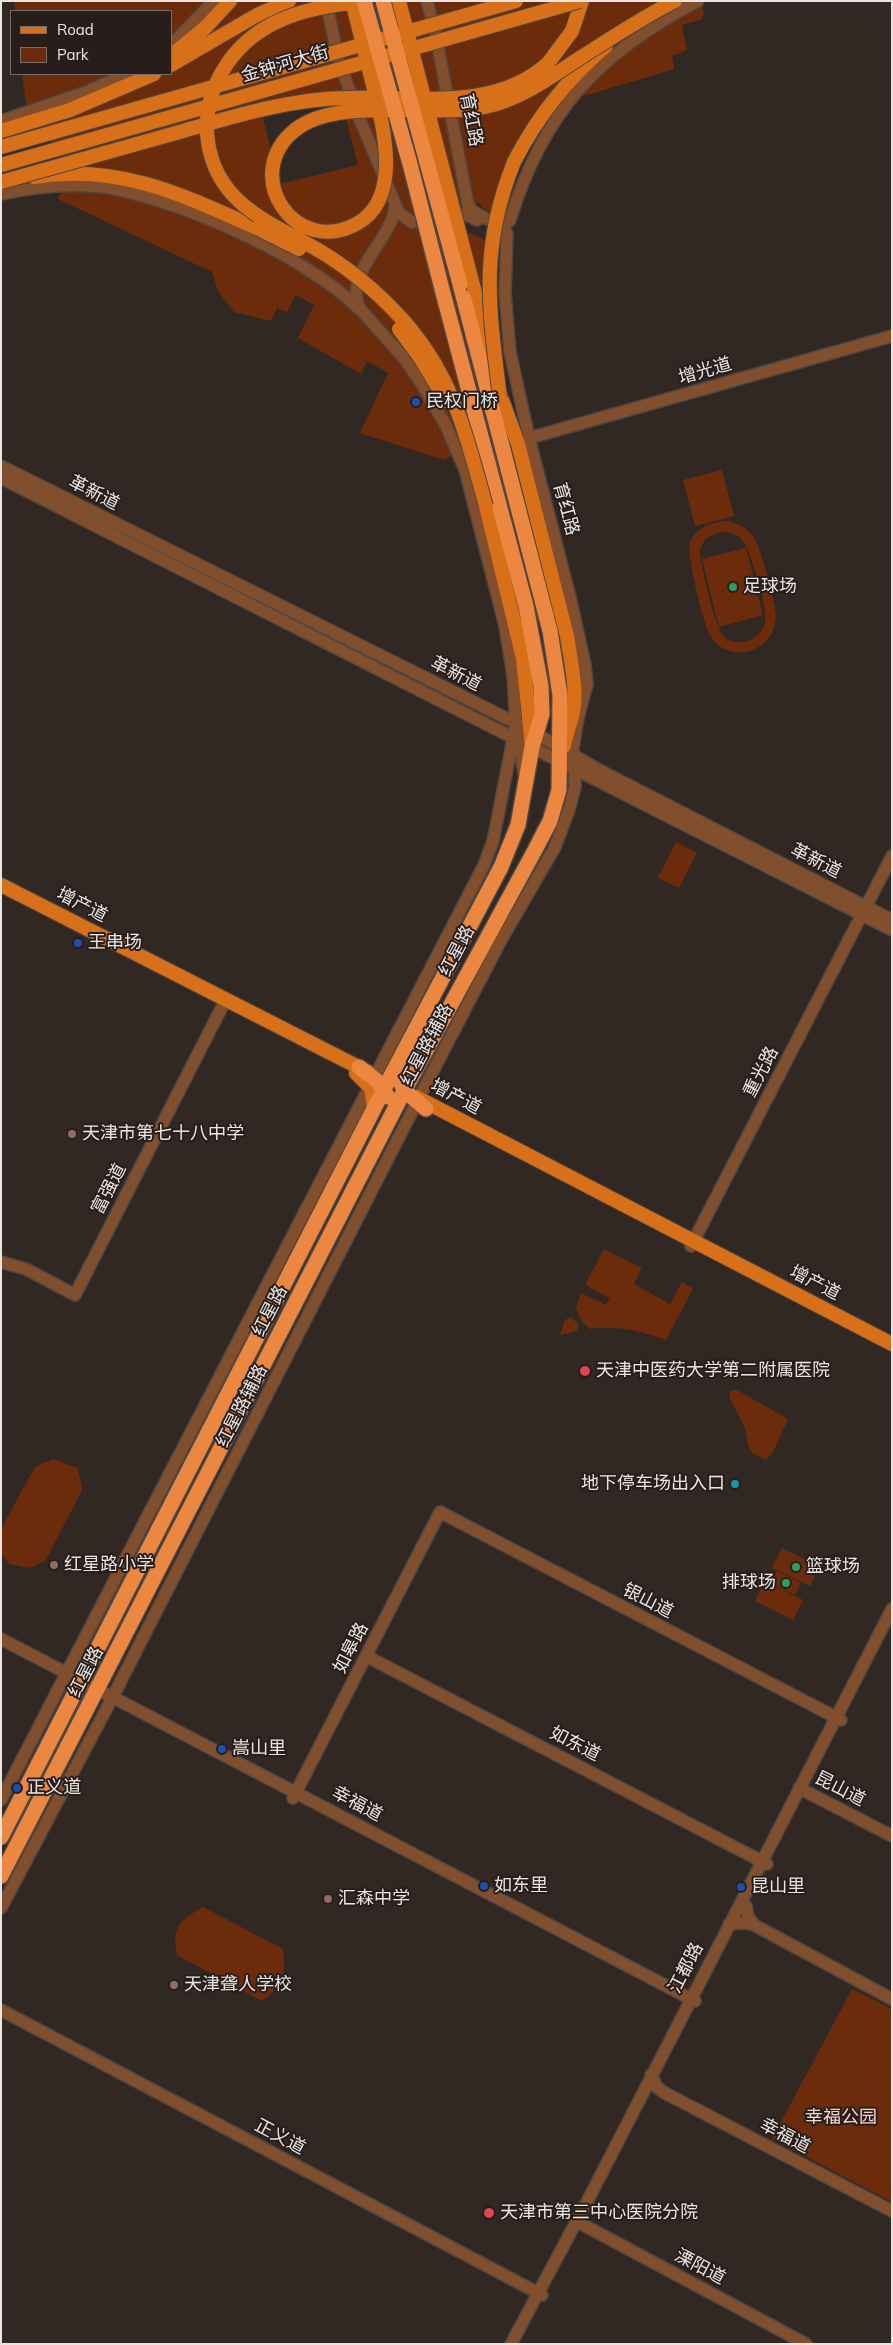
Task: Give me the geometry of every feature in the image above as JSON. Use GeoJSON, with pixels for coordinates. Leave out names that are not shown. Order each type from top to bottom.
{"type":"FeatureCollection","features":[{"type":"Feature","properties":{"kind":"highway"},"geometry":{"type":"LineString","coordinates":[[365,1],[410,164],[543,700],[526,738]]}},
{"type":"Feature","properties":{"kind":"highway"},"geometry":{"type":"LineString","coordinates":[[383,1],[458,275],[554,646],[567,757]]}},
{"type":"Feature","properties":{"kind":"highway","name":"红星路"},"geometry":{"type":"LineString","coordinates":[[400,1094],[401,1056],[504,860],[518,825],[526,784],[526,738]]}},
{"type":"Feature","properties":{"kind":"highway","name":"红星路"},"geometry":{"type":"LineString","coordinates":[[1,1837],[81,1684],[374,1108],[400,1094],[550,821],[567,757]]}},
{"type":"Feature","properties":{"kind":"highway"},"geometry":{"type":"LineString","coordinates":[[357,1070],[400,1094],[403,1107],[391,1116]]}},
{"type":"Feature","properties":{"kind":"highway"},"geometry":{"type":"LineString","coordinates":[[391,1116],[400,1094]]}},
{"type":"Feature","properties":{"kind":"highway","name":"红星路"},"geometry":{"type":"LineString","coordinates":[[1,1876],[391,1116]]}},
{"type":"Feature","properties":{"kind":"main road"},"geometry":{"type":"LineString","coordinates":[[172,55],[206,27],[230,1]]}},
{"type":"Feature","properties":{"kind":"main road"},"geometry":{"type":"LineString","coordinates":[[172,64],[257,15],[289,1]]}},
{"type":"Feature","properties":{"kind":"main road"},"geometry":{"type":"LineString","coordinates":[[352,1],[360,30],[378,107],[381,117],[386,154],[385,175],[378,200],[361,221],[341,231],[320,231],[300,224],[286,213],[276,197],[272,182],[273,166],[281,146],[294,130],[303,124],[324,117],[350,113],[371,111],[380,111],[389,111],[470,109],[494,105],[541,84],[675,1]]}},
{"type":"Feature","properties":{"kind":"main road"},"geometry":{"type":"LineString","coordinates":[[365,1],[312,8],[290,15],[276,20],[252,37],[234,55],[217,80],[207,111],[207,142],[215,168],[237,199],[257,214],[343,266],[381,297],[409,327],[428,353],[449,388],[460,415],[519,608]]}},
{"type":"Feature","properties":{"kind":"main road"},"geometry":{"type":"LineString","coordinates":[[399,1],[474,289],[500,398],[518,444],[567,636],[574,694],[574,710],[567,728],[567,757]]}},
{"type":"Feature","properties":{"kind":"main road","name":"金钟河大街"},"geometry":{"type":"LineString","coordinates":[[1,147],[516,1]]}},
{"type":"Feature","properties":{"kind":"main road"},"geometry":{"type":"LineString","coordinates":[[1,183],[272,107],[333,98],[437,98],[492,93],[526,79],[549,62],[572,31],[581,1]]}},
{"type":"Feature","properties":{"kind":"main road","name":"金钟河大街"},"geometry":{"type":"LineString","coordinates":[[1,165],[581,1]]}},
{"type":"Feature","properties":{"kind":"main road"},"geometry":{"type":"LineString","coordinates":[[500,398],[492,328],[489,270],[494,224],[506,184],[520,150],[547,107],[580,70],[627,29]]}},
{"type":"Feature","properties":{"kind":"main road"},"geometry":{"type":"LineString","coordinates":[[119,90],[143,75]]}},
{"type":"Feature","properties":{"kind":"main road"},"geometry":{"type":"LineString","coordinates":[[1,131],[70,110],[152,75]]}},
{"type":"Feature","properties":{"kind":"main road"},"geometry":{"type":"LineString","coordinates":[[1,183],[57,174],[83,174],[126,178],[184,196],[258,228],[319,259],[345,277],[373,301],[398,327],[429,372],[456,417],[468,443]]}},
{"type":"Feature","properties":{"kind":"main road","name":"增产道"},"geometry":{"type":"LineString","coordinates":[[1,885],[357,1070]]}},
{"type":"Feature","properties":{"kind":"main road","name":"增产道"},"geometry":{"type":"LineString","coordinates":[[1,892],[224,1002]]}},
{"type":"Feature","properties":{"kind":"main road","name":"增产道"},"geometry":{"type":"LineString","coordinates":[[400,1094],[892,1344]]}},
{"type":"Feature","properties":{"kind":"main road","name":"增产道"},"geometry":{"type":"LineString","coordinates":[[693,1244],[892,1350]]}},
{"type":"Feature","properties":{"kind":"street"},"geometry":{"type":"LineString","coordinates":[[172,44],[214,1]]}},
{"type":"Feature","properties":{"kind":"street"},"geometry":{"type":"LineString","coordinates":[[326,1],[338,58],[358,115],[395,206],[402,216],[412,222]]}},
{"type":"Feature","properties":{"kind":"street","name":"育红路"},"geometry":{"type":"LineString","coordinates":[[427,1],[467,200]]}},
{"type":"Feature","properties":{"kind":"street","name":"育红路"},"geometry":{"type":"LineString","coordinates":[[567,757],[587,684],[585,665],[570,596],[528,438],[507,329],[505,292],[507,227],[531,160],[557,117],[583,83],[621,49],[644,32],[698,1]]}},
{"type":"Feature","properties":{"kind":"street"},"geometry":{"type":"LineString","coordinates":[[1,121],[86,92],[125,75]]}},
{"type":"Feature","properties":{"kind":"street"},"geometry":{"type":"LineString","coordinates":[[1,194],[48,186],[75,186],[132,192],[160,201],[263,245],[335,286],[360,310],[403,357],[423,386],[446,426],[465,470],[505,626],[513,676],[516,724]]}},
{"type":"Feature","properties":{"kind":"street"},"geometry":{"type":"LineString","coordinates":[[459,214],[463,211],[467,200]]}},
{"type":"Feature","properties":{"kind":"street"},"geometry":{"type":"LineString","coordinates":[[467,200],[474,212],[507,227]]}},
{"type":"Feature","properties":{"kind":"street"},"geometry":{"type":"LineString","coordinates":[[360,310],[356,296],[357,284],[389,227],[395,206]]}},
{"type":"Feature","properties":{"kind":"street"},"geometry":{"type":"LineString","coordinates":[[335,286],[351,288],[357,284],[370,270],[392,232],[412,222],[459,214],[468,215],[492,227],[507,227]]}},
{"type":"Feature","properties":{"kind":"street","name":"增光道"},"geometry":{"type":"LineString","coordinates":[[528,438],[892,336]]}},
{"type":"Feature","properties":{"kind":"street","name":"革新道"},"geometry":{"type":"LineString","coordinates":[[1,466],[516,724],[526,738]]}},
{"type":"Feature","properties":{"kind":"street","name":"革新道"},"geometry":{"type":"LineString","coordinates":[[1,478],[567,757],[864,911],[892,930]]}},
{"type":"Feature","properties":{"kind":"street","name":"红星路辅路"},"geometry":{"type":"LineString","coordinates":[[1,1908],[111,1700],[400,1094],[489,853],[499,813],[526,738]]}},
{"type":"Feature","properties":{"kind":"street","name":"红星路辅路"},"geometry":{"type":"LineString","coordinates":[[1,1800],[66,1676],[400,1094],[500,942],[555,846],[570,810],[575,787],[567,757]]}},
{"type":"Feature","properties":{"kind":"street","name":"重光路"},"geometry":{"type":"LineString","coordinates":[[693,1244],[892,856]]}},
{"type":"Feature","properties":{"kind":"street","name":"革新道"},"geometry":{"type":"LineString","coordinates":[[864,911],[892,920]]}},
{"type":"Feature","properties":{"kind":"street","name":"富强道"},"geometry":{"type":"LineString","coordinates":[[1,1262],[26,1269],[75,1296],[224,1002]]}},
{"type":"Feature","properties":{"kind":"street","name":"如皋路"},"geometry":{"type":"LineString","coordinates":[[294,1796],[440,1512]]}},
{"type":"Feature","properties":{"kind":"street","name":"银山道"},"geometry":{"type":"LineString","coordinates":[[440,1512],[838,1719]]}},
{"type":"Feature","properties":{"kind":"street","name":"江都路"},"geometry":{"type":"LineString","coordinates":[[511,2344],[579,2222],[651,2084],[688,1999],[699,1987],[838,1719],[888,1629],[892,1609]]}},
{"type":"Feature","properties":{"kind":"street","name":"幸福道"},"geometry":{"type":"LineString","coordinates":[[1,1639],[66,1676],[294,1796],[688,1999]]}},
{"type":"Feature","properties":{"kind":"street","name":"幸福道"},"geometry":{"type":"LineString","coordinates":[[1,1647],[66,1676]]}},
{"type":"Feature","properties":{"kind":"street","name":"如东道"},"geometry":{"type":"LineString","coordinates":[[366,1656],[764,1862]]}},
{"type":"Feature","properties":{"kind":"street","name":"昆山道"},"geometry":{"type":"LineString","coordinates":[[802,1789],[892,1836]]}},
{"type":"Feature","properties":{"kind":"street","name":"江都路"},"geometry":{"type":"LineString","coordinates":[[733,1923],[746,1906],[764,1862]]}},
{"type":"Feature","properties":{"kind":"street"},"geometry":{"type":"LineString","coordinates":[[746,1906],[748,1917],[754,1925]]}},
{"type":"Feature","properties":{"kind":"street"},"geometry":{"type":"LineString","coordinates":[[733,1923],[754,1925],[892,1999]]}},
{"type":"Feature","properties":{"kind":"street","name":"正义道"},"geometry":{"type":"LineString","coordinates":[[1,2010],[538,2297]]}},
{"type":"Feature","properties":{"kind":"street","name":"正义道"},"geometry":{"type":"LineString","coordinates":[[1,2018],[538,2297]]}},
{"type":"Feature","properties":{"kind":"street","name":"幸福道"},"geometry":{"type":"LineString","coordinates":[[651,2084],[892,2211]]}},
{"type":"Feature","properties":{"kind":"street","name":"江都路"},"geometry":{"type":"LineString","coordinates":[[579,2222],[651,2084]]}},
{"type":"Feature","properties":{"kind":"street","name":"溧阳道"},"geometry":{"type":"LineString","coordinates":[[579,2222],[806,2344]]}},
{"type":"Feature","properties":{"kind":"street","name":"江都路"},"geometry":{"type":"LineString","coordinates":[[517,2344],[538,2297]]}},
{"type":"Feature","properties":{"kind":"green space"},"geometry":{"type":"Polygon","coordinates":[[[14,1],[701,1],[704,13],[702,19],[682,25],[687,50],[672,56],[674,69],[591,94],[562,99],[544,122],[493,212],[483,209],[478,202],[463,230],[482,238],[493,248],[492,270],[497,334],[512,419],[444,460],[360,433],[388,373],[367,361],[361,374],[298,338],[314,305],[296,295],[287,312],[277,308],[271,321],[234,312],[218,291],[212,272],[58,199],[69,169],[26,103],[22,75],[172,75],[172,10],[15,10],[14,1]],[[341,99],[263,118],[279,184],[358,165],[341,99]]]}},
{"type":"Feature","properties":{"kind":"green space"},"geometry":{"type":"Polygon","coordinates":[[[722,470],[734,516],[695,526],[683,480],[722,470]]]}},
{"type":"Feature","properties":{"kind":"green space"},"geometry":{"type":"Polygon","coordinates":[[[724,521],[736,524],[753,536],[763,562],[773,600],[776,616],[772,632],[763,644],[748,651],[732,652],[724,649],[711,637],[696,590],[689,549],[690,542],[700,530],[724,521]],[[728,532],[717,533],[705,540],[700,554],[716,620],[723,635],[734,642],[750,640],[757,635],[764,626],[765,619],[763,598],[756,574],[746,545],[739,536],[728,532]]]}},
{"type":"Feature","properties":{"kind":"green space","name":"足球场"},"geometry":{"type":"Polygon","coordinates":[[[746,548],[763,615],[719,627],[702,559],[746,548]]]}},
{"type":"Feature","properties":{"kind":"green space"},"geometry":{"type":"Polygon","coordinates":[[[676,842],[697,853],[679,888],[658,878],[676,842]]]}},
{"type":"Feature","properties":{"kind":"green space"},"geometry":{"type":"Polygon","coordinates":[[[604,1249],[642,1268],[634,1284],[670,1304],[682,1282],[693,1288],[666,1340],[629,1330],[610,1328],[590,1329],[582,1322],[576,1308],[581,1293],[606,1305],[610,1298],[585,1285],[604,1249]]]}},
{"type":"Feature","properties":{"kind":"green space"},"geometry":{"type":"Polygon","coordinates":[[[571,1317],[578,1324],[578,1331],[560,1335],[565,1320],[571,1317]]]}},
{"type":"Feature","properties":{"kind":"green space"},"geometry":{"type":"Polygon","coordinates":[[[737,1390],[788,1419],[773,1452],[766,1460],[749,1449],[744,1425],[730,1399],[730,1391],[737,1390]]]}},
{"type":"Feature","properties":{"kind":"green space"},"geometry":{"type":"Polygon","coordinates":[[[53,1459],[78,1468],[82,1490],[46,1560],[30,1568],[9,1564],[1,1553],[1,1529],[35,1467],[53,1459]]]}},
{"type":"Feature","properties":{"kind":"green space","name":"篮球场"},"geometry":{"type":"Polygon","coordinates":[[[782,1548],[819,1567],[810,1586],[772,1568],[782,1548]]]}},
{"type":"Feature","properties":{"kind":"green space","name":"排球场"},"geometry":{"type":"Polygon","coordinates":[[[777,1571],[801,1583],[795,1595],[771,1583],[777,1571]]]}},
{"type":"Feature","properties":{"kind":"green space","name":"篮球场"},"geometry":{"type":"Polygon","coordinates":[[[765,1581],[803,1600],[793,1620],[755,1601],[765,1581]]]}},
{"type":"Feature","properties":{"kind":"green space"},"geometry":{"type":"Polygon","coordinates":[[[203,1907],[283,1949],[284,1966],[282,1979],[275,1990],[262,2001],[177,1955],[176,1937],[179,1925],[188,1916],[203,1907]]]}},
{"type":"Feature","properties":{"kind":"green space","name":"幸福公园"},"geometry":{"type":"Polygon","coordinates":[[[852,1989],[892,2009],[892,2202],[772,2139],[852,1989]]]}},
{"type":"Feature","properties":{"kind":"place","name":"民权门桥"},"geometry":{"type":"Point","coordinates":[416,402]}},
{"type":"Feature","properties":{"kind":"place","name":"足球场"},"geometry":{"type":"Point","coordinates":[733,587]}},
{"type":"Feature","properties":{"kind":"place","name":"王串场"},"geometry":{"type":"Point","coordinates":[78,943]}},
{"type":"Feature","properties":{"kind":"place","name":"天津市第七十八中学"},"geometry":{"type":"Point","coordinates":[72,1134]}},
{"type":"Feature","properties":{"kind":"place","name":"天津中医药大学第二附属医院"},"geometry":{"type":"Point","coordinates":[585,1371]}},
{"type":"Feature","properties":{"kind":"place","name":"地下停车场出入口"},"geometry":{"type":"Point","coordinates":[735,1484]}},
{"type":"Feature","properties":{"kind":"place","name":"红星路小学"},"geometry":{"type":"Point","coordinates":[54,1565]}},
{"type":"Feature","properties":{"kind":"place","name":"篮球场"},"geometry":{"type":"Point","coordinates":[796,1567]}},
{"type":"Feature","properties":{"kind":"place","name":"排球场"},"geometry":{"type":"Point","coordinates":[786,1583]}},
{"type":"Feature","properties":{"kind":"place","name":"嵩山里"},"geometry":{"type":"Point","coordinates":[222,1749]}},
{"type":"Feature","properties":{"kind":"place","name":"正义道"},"geometry":{"type":"Point","coordinates":[17,1788]}},
{"type":"Feature","properties":{"kind":"place","name":"如东里"},"geometry":{"type":"Point","coordinates":[484,1886]}},
{"type":"Feature","properties":{"kind":"place","name":"昆山里"},"geometry":{"type":"Point","coordinates":[741,1887]}},
{"type":"Feature","properties":{"kind":"place","name":"汇森中学"},"geometry":{"type":"Point","coordinates":[328,1899]}},
{"type":"Feature","properties":{"kind":"place","name":"天津聋人学校"},"geometry":{"type":"Point","coordinates":[174,1985]}},
{"type":"Feature","properties":{"kind":"place","name":"天津市第三中心医院分院"},"geometry":{"type":"Point","coordinates":[489,2213]}}]}
